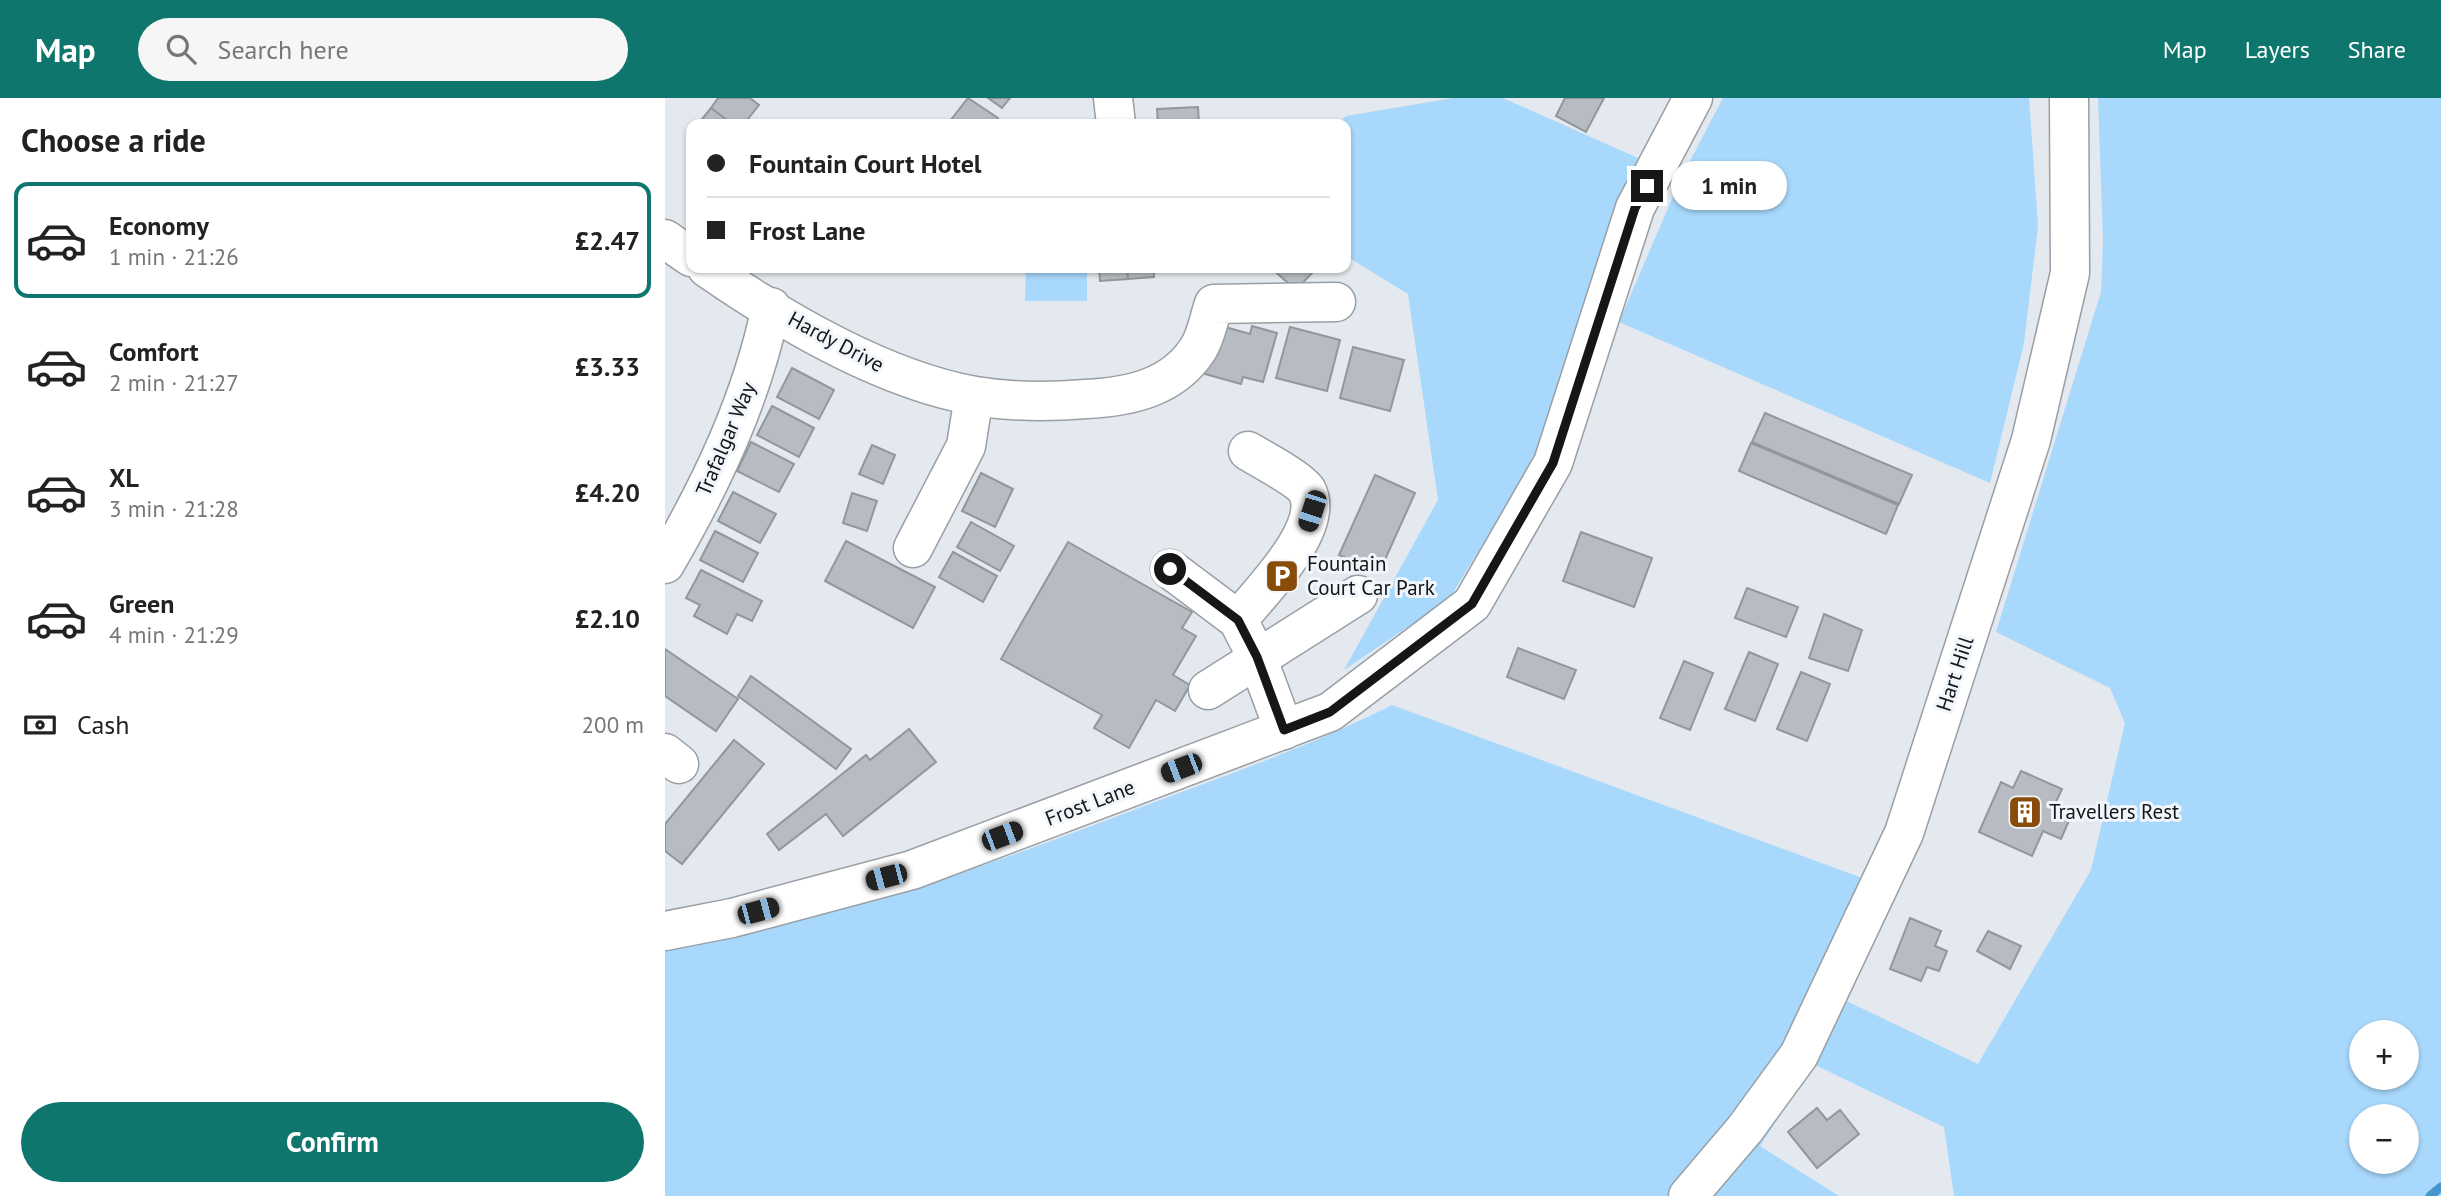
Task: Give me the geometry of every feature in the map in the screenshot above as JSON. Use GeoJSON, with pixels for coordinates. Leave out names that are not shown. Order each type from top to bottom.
{"type":"FeatureCollection","features":[{"type":"Feature","properties":{"kind":"street"},"geometry":{"type":"LineString","coordinates":[[1112,98],[1115,119]]}},
{"type":"Feature","properties":{"kind":"street","name":"Frost Lane"},"geometry":{"type":"LineString","coordinates":[[665,931],[732,918],[912,870],[1330,712],[1472,604],[1553,463],[1635,208],[1693,98]]}},
{"type":"Feature","properties":{"kind":"street","name":"Hart Hill"},"geometry":{"type":"LineString","coordinates":[[1688,1196],[1745,1129],[1799,1055],[1904,833],[2031,440],[2070,273],[2069,98]]}},
{"type":"Feature","properties":{"kind":"street"},"geometry":{"type":"LineString","coordinates":[[665,239],[686,254]]}},
{"type":"Feature","properties":{"kind":"street","name":"Hardy Drive"},"geometry":{"type":"LineString","coordinates":[[714,273],[744,294],[845,351],[883,368],[974,396],[1046,402],[1145,392],[1174,375],[1198,348],[1214,304],[1336,302]]}},
{"type":"Feature","properties":{"kind":"street","name":"Trafalgar Way"},"geometry":{"type":"LineString","coordinates":[[665,564],[693,516],[734,430],[760,359],[771,307]]}},
{"type":"Feature","properties":{"kind":"street"},"geometry":{"type":"LineString","coordinates":[[913,548],[966,446],[974,396]]}},
{"type":"Feature","properties":{"kind":"street"},"geometry":{"type":"LineString","coordinates":[[1238,620],[1304,536],[1312,511],[1306,489],[1248,451]]}},
{"type":"Feature","properties":{"kind":"street"},"geometry":{"type":"LineString","coordinates":[[1170,569],[1238,620],[1257,657],[1284,730]]}},
{"type":"Feature","properties":{"kind":"street"},"geometry":{"type":"LineString","coordinates":[[1208,690],[1359,594]]}},
{"type":"Feature","properties":{"kind":"shaded area"},"geometry":{"type":"Polygon","coordinates":[[[1453,98],[1503,98],[1638,158],[1537,457],[1449,599],[1344,670],[1438,500],[1408,294],[1351,259],[1351,119],[1343,119],[1346,116],[1453,98]]]}},
{"type":"Feature","properties":{"kind":"shaded area"},"geometry":{"type":"Polygon","coordinates":[[[1723,98],[2029,98],[2038,226],[2024,343],[1990,483],[1619,322],[1681,178],[1723,98]]]}},
{"type":"Feature","properties":{"kind":"shaded area"},"geometry":{"type":"Polygon","coordinates":[[[2098,98],[2441,98],[2441,1196],[1954,1196],[1944,1127],[1813,1064],[1760,1146],[1839,1196],[665,1196],[665,948],[789,923],[969,870],[1271,758],[1392,705],[1881,885],[1834,995],[1978,1064],[2091,870],[2125,723],[2110,688],[1996,632],[2101,292],[2103,241],[2098,98]]]}},
{"type":"Feature","properties":{"kind":"shaded area"},"geometry":{"type":"Polygon","coordinates":[[[1026,273],[1087,273],[1087,301],[1025,301],[1026,273]]]}},
{"type":"Feature","properties":{"kind":"building"},"geometry":{"type":"Polygon","coordinates":[[[718,98],[750,98],[759,105],[748,119],[725,119],[711,108],[718,98]]]}},
{"type":"Feature","properties":{"kind":"building"},"geometry":{"type":"Polygon","coordinates":[[[968,98],[998,118],[997,119],[952,119],[968,98]]]}},
{"type":"Feature","properties":{"kind":"building"},"geometry":{"type":"Polygon","coordinates":[[[988,98],[1010,98],[1002,108],[988,98]]]}},
{"type":"Feature","properties":{"kind":"building"},"geometry":{"type":"Polygon","coordinates":[[[1565,98],[1604,98],[1586,132],[1556,116],[1565,98]]]}},
{"type":"Feature","properties":{"kind":"building"},"geometry":{"type":"Polygon","coordinates":[[[1198,107],[1199,119],[1158,119],[1157,109],[1198,107]]]}},
{"type":"Feature","properties":{"kind":"building"},"geometry":{"type":"Polygon","coordinates":[[[711,108],[725,119],[702,119],[711,108]]]}},
{"type":"Feature","properties":{"kind":"building"},"geometry":{"type":"Polygon","coordinates":[[[1099,273],[1127,273],[1128,279],[1100,281],[1099,273]]]}},
{"type":"Feature","properties":{"kind":"building"},"geometry":{"type":"Polygon","coordinates":[[[1127,273],[1154,273],[1154,277],[1128,279],[1127,273]]]}},
{"type":"Feature","properties":{"kind":"building"},"geometry":{"type":"Polygon","coordinates":[[[1277,273],[1312,273],[1296,290],[1277,273]]]}},
{"type":"Feature","properties":{"kind":"building"},"geometry":{"type":"Polygon","coordinates":[[[1218,325],[1250,334],[1252,326],[1277,333],[1263,382],[1243,377],[1241,384],[1205,374],[1218,325]]]}},
{"type":"Feature","properties":{"kind":"building"},"geometry":{"type":"Polygon","coordinates":[[[1290,327],[1340,340],[1327,391],[1276,378],[1290,327]]]}},
{"type":"Feature","properties":{"kind":"building"},"geometry":{"type":"Polygon","coordinates":[[[1353,347],[1404,360],[1390,411],[1340,398],[1353,347]]]}},
{"type":"Feature","properties":{"kind":"building"},"geometry":{"type":"Polygon","coordinates":[[[792,368],[834,390],[819,419],[777,397],[792,368]]]}},
{"type":"Feature","properties":{"kind":"building"},"geometry":{"type":"Polygon","coordinates":[[[772,406],[814,428],[799,457],[757,435],[772,406]]]}},
{"type":"Feature","properties":{"kind":"building"},"geometry":{"type":"Polygon","coordinates":[[[1765,413],[1912,475],[1899,504],[1752,442],[1765,413]]]}},
{"type":"Feature","properties":{"kind":"building"},"geometry":{"type":"Polygon","coordinates":[[[751,442],[794,464],[779,492],[737,471],[751,442]]]}},
{"type":"Feature","properties":{"kind":"building"},"geometry":{"type":"Polygon","coordinates":[[[1751,443],[1898,505],[1886,534],[1739,471],[1751,443]]]}},
{"type":"Feature","properties":{"kind":"building"},"geometry":{"type":"Polygon","coordinates":[[[872,445],[895,455],[883,484],[859,474],[872,445]]]}},
{"type":"Feature","properties":{"kind":"building"},"geometry":{"type":"Polygon","coordinates":[[[981,473],[1013,489],[995,527],[962,511],[981,473]]]}},
{"type":"Feature","properties":{"kind":"building"},"geometry":{"type":"Polygon","coordinates":[[[1375,475],[1415,493],[1379,573],[1339,555],[1375,475]]]}},
{"type":"Feature","properties":{"kind":"building"},"geometry":{"type":"Polygon","coordinates":[[[733,492],[776,514],[760,543],[718,521],[733,492]]]}},
{"type":"Feature","properties":{"kind":"building"},"geometry":{"type":"Polygon","coordinates":[[[852,493],[877,501],[867,531],[843,523],[852,493]]]}},
{"type":"Feature","properties":{"kind":"building"},"geometry":{"type":"Polygon","coordinates":[[[971,522],[1014,546],[1000,571],[957,547],[971,522]]]}},
{"type":"Feature","properties":{"kind":"building"},"geometry":{"type":"Polygon","coordinates":[[[715,531],[758,553],[743,582],[700,560],[715,531]]]}},
{"type":"Feature","properties":{"kind":"building"},"geometry":{"type":"Polygon","coordinates":[[[1581,532],[1652,558],[1634,607],[1563,581],[1581,532]]]}},
{"type":"Feature","properties":{"kind":"building"},"geometry":{"type":"Polygon","coordinates":[[[846,541],[935,587],[913,628],[825,581],[846,541]]]}},
{"type":"Feature","properties":{"kind":"building"},"geometry":{"type":"Polygon","coordinates":[[[1068,542],[1192,612],[1182,628],[1196,636],[1173,675],[1190,685],[1175,711],[1156,700],[1129,748],[1094,728],[1102,715],[1001,659],[1068,542]]]}},
{"type":"Feature","properties":{"kind":"building"},"geometry":{"type":"Polygon","coordinates":[[[953,552],[997,576],[983,602],[939,577],[953,552]]]}},
{"type":"Feature","properties":{"kind":"building"},"geometry":{"type":"Polygon","coordinates":[[[701,570],[762,601],[752,621],[737,614],[727,634],[694,616],[700,605],[686,598],[701,570]]]}},
{"type":"Feature","properties":{"kind":"building"},"geometry":{"type":"Polygon","coordinates":[[[1747,588],[1798,607],[1786,637],[1735,618],[1747,588]]]}},
{"type":"Feature","properties":{"kind":"building"},"geometry":{"type":"Polygon","coordinates":[[[1824,614],[1862,630],[1848,671],[1809,658],[1824,614]]]}},
{"type":"Feature","properties":{"kind":"building"},"geometry":{"type":"Polygon","coordinates":[[[1518,648],[1576,670],[1564,699],[1507,677],[1518,648]]]}},
{"type":"Feature","properties":{"kind":"building"},"geometry":{"type":"Polygon","coordinates":[[[665,649],[738,699],[716,731],[665,696],[665,649]]]}},
{"type":"Feature","properties":{"kind":"building"},"geometry":{"type":"Polygon","coordinates":[[[1749,652],[1778,664],[1755,721],[1725,709],[1749,652]]]}},
{"type":"Feature","properties":{"kind":"building"},"geometry":{"type":"Polygon","coordinates":[[[1684,661],[1713,673],[1690,730],[1660,718],[1684,661]]]}},
{"type":"Feature","properties":{"kind":"building"},"geometry":{"type":"Polygon","coordinates":[[[1801,672],[1830,684],[1807,741],[1777,729],[1801,672]]]}},
{"type":"Feature","properties":{"kind":"building"},"geometry":{"type":"Polygon","coordinates":[[[751,676],[851,749],[836,769],[738,696],[751,676]]]}},
{"type":"Feature","properties":{"kind":"building"},"geometry":{"type":"Polygon","coordinates":[[[909,729],[936,762],[843,836],[826,814],[779,850],[767,834],[866,755],[870,760],[909,729]]]}},
{"type":"Feature","properties":{"kind":"building"},"geometry":{"type":"Polygon","coordinates":[[[734,740],[764,764],[682,864],[665,851],[665,824],[734,740]]]}},
{"type":"Feature","properties":{"kind":"building","name":"Travellers Rest"},"geometry":{"type":"Polygon","coordinates":[[[2021,771],[2062,789],[2053,808],[2071,816],[2061,839],[2043,831],[2032,856],[1979,832],[2001,782],[2013,788],[2021,771]]]}},
{"type":"Feature","properties":{"kind":"building"},"geometry":{"type":"Polygon","coordinates":[[[1910,918],[1941,931],[1935,946],[1947,951],[1939,971],[1927,967],[1921,981],[1890,969],[1910,918]]]}},
{"type":"Feature","properties":{"kind":"building"},"geometry":{"type":"Polygon","coordinates":[[[1988,931],[2021,946],[2010,969],[1977,951],[1988,931]]]}},
{"type":"Feature","properties":{"kind":"building"},"geometry":{"type":"Polygon","coordinates":[[[1817,1108],[1827,1120],[1840,1110],[1859,1134],[1817,1168],[1788,1132],[1817,1108]]]}},
{"type":"Feature","properties":{"kind":"waterway"},"geometry":{"type":"LineString","coordinates":[[2430,1196],[2441,1187]]}},
{"type":"Feature","properties":{"kind":"place","name":"Fountain Court Car Park"},"geometry":{"type":"Point","coordinates":[1282,576]}},
{"type":"Feature","properties":{"kind":"place","name":"Travellers Rest"},"geometry":{"type":"Point","coordinates":[2025,812]}},
{"type":"Feature","properties":{"kind":"route"},"geometry":{"type":"LineString","coordinates":[[1170,569],[1238,620],[1257,657],[1284,730],[1330,712],[1472,604],[1553,463],[1635,208],[1647,186]]}}]}
